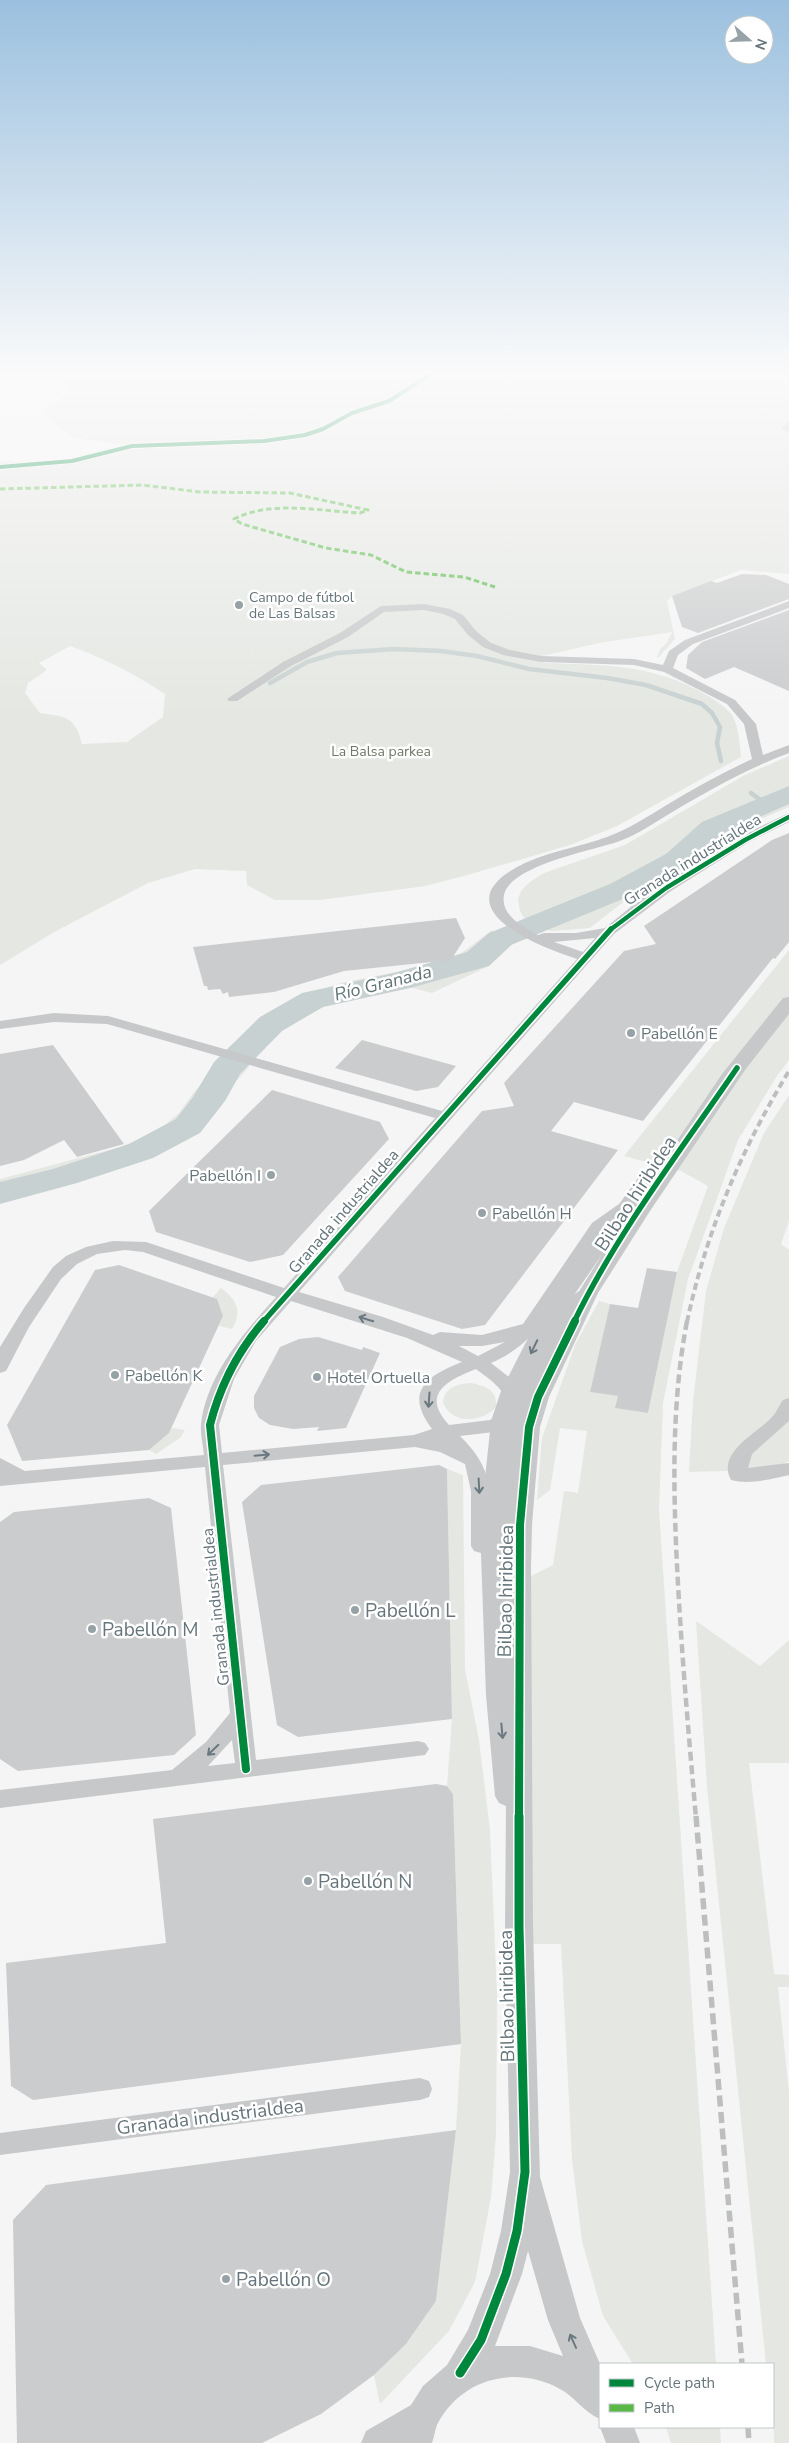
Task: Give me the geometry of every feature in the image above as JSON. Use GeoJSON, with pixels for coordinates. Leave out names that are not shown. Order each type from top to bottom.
{"type":"FeatureCollection","features":[{"type":"Feature","properties":{"kind":"street"},"geometry":{"type":"LineString","coordinates":[[667,669],[673,653],[689,642],[789,604]]}},
{"type":"Feature","properties":{"kind":"street"},"geometry":{"type":"LineString","coordinates":[[233,699],[287,664],[344,635],[376,612],[394,607],[424,607],[446,611],[459,617],[472,633],[487,645],[508,653],[528,658],[634,662],[667,669],[731,702],[750,724],[758,759]]}},
{"type":"Feature","properties":{"kind":"street"},"geometry":{"type":"LineString","coordinates":[[584,957],[529,935],[505,920],[499,909],[497,895],[504,882],[517,872],[563,854],[618,838],[758,759],[789,748]]}},
{"type":"Feature","properties":{"kind":"street","name":"Granada industrialdea"},"geometry":{"type":"LineString","coordinates":[[246,1769],[210,1425],[216,1399],[229,1370],[250,1337],[584,957],[609,931],[624,917],[670,886],[743,840],[789,817]]}},
{"type":"Feature","properties":{"kind":"street"},"geometry":{"type":"LineString","coordinates":[[529,935],[561,938],[584,937],[609,931]]}},
{"type":"Feature","properties":{"kind":"street","name":"Bilbao hiribidea"},"geometry":{"type":"LineString","coordinates":[[519,1927],[499,1695],[492,1526],[511,1406],[550,1316],[625,1207],[789,1002]]}},
{"type":"Feature","properties":{"kind":"street"},"geometry":{"type":"LineString","coordinates":[[0,1025],[56,1017],[91,1017],[123,1024],[444,1116]]}},
{"type":"Feature","properties":{"kind":"street","name":"Bilbao hiribidea"},"geometry":{"type":"LineString","coordinates":[[525,2172],[519,1927],[520,1525],[532,1413],[588,1293],[640,1211],[737,1068]]}},
{"type":"Feature","properties":{"kind":"street"},"geometry":{"type":"LineString","coordinates":[[499,1695],[486,1668],[478,1478],[475,1464],[446,1431],[435,1422],[429,1411],[427,1400],[430,1390],[438,1380],[478,1364],[508,1349],[532,1324],[600,1224],[625,1207]]}},
{"type":"Feature","properties":{"kind":"street","name":"Granada industrialdea"},"geometry":{"type":"LineString","coordinates":[[0,1367],[18,1328],[62,1267],[74,1258],[97,1249],[129,1244],[413,1333]]}},
{"type":"Feature","properties":{"kind":"street"},"geometry":{"type":"LineString","coordinates":[[0,1480],[416,1441],[446,1431],[494,1426],[511,1406],[525,1399],[571,1305],[588,1293]]}},
{"type":"Feature","properties":{"kind":"street"},"geometry":{"type":"LineString","coordinates":[[413,1333],[458,1341],[486,1341],[506,1337],[532,1324]]}},
{"type":"Feature","properties":{"kind":"street"},"geometry":{"type":"LineString","coordinates":[[413,1333],[462,1354],[500,1376],[519,1427],[510,1479],[508,1528],[520,1566]]}},
{"type":"Feature","properties":{"kind":"street"},"geometry":{"type":"LineString","coordinates":[[789,1404],[779,1424],[769,1432],[753,1440],[744,1449],[738,1463],[738,1475],[771,1473],[789,1469]]}},
{"type":"Feature","properties":{"kind":"street"},"geometry":{"type":"LineString","coordinates":[[416,1441],[451,1449],[475,1464]]}},
{"type":"Feature","properties":{"kind":"street"},"geometry":{"type":"LineString","coordinates":[[0,1464],[22,1478]]}},
{"type":"Feature","properties":{"kind":"street"},"geometry":{"type":"LineString","coordinates":[[176,1778],[203,1760],[220,1742],[240,1714]]}},
{"type":"Feature","properties":{"kind":"street"},"geometry":{"type":"LineString","coordinates":[[0,1798],[418,1749]]}},
{"type":"Feature","properties":{"kind":"street","name":"Granada industrialdea"},"geometry":{"type":"LineString","coordinates":[[0,2144],[420,2089]]}},
{"type":"Feature","properties":{"kind":"street"},"geometry":{"type":"LineString","coordinates":[[378,2443],[419,2430],[438,2394],[460,2373],[481,2340],[506,2274],[517,2231],[525,2172]]}},
{"type":"Feature","properties":{"kind":"street"},"geometry":{"type":"LineString","coordinates":[[525,2172],[540,2240],[564,2320],[599,2400]]}},
{"type":"Feature","properties":{"kind":"street"},"geometry":{"type":"LineString","coordinates":[[460,2373],[488,2363],[518,2360],[542,2364],[573,2377],[599,2401]]}},
{"type":"Feature","properties":{"kind":"street"},"geometry":{"type":"LineString","coordinates":[[617,2428],[621,2434],[623,2443]]}},
{"type":"Feature","properties":{"kind":"green space","name":"La Balsa parkea"},"geometry":{"type":"Polygon","coordinates":[[[0,488],[789,488],[789,574],[741,570],[672,596],[667,601],[675,639],[659,657],[657,657],[660,649],[666,644],[672,632],[599,643],[538,657],[544,663],[587,664],[627,668],[666,677],[686,684],[718,702],[732,715],[738,733],[741,757],[617,826],[570,845],[425,886],[320,900],[275,900],[247,885],[246,871],[195,869],[148,883],[56,931],[0,965],[0,488]],[[70,646],[39,663],[47,670],[28,683],[25,693],[40,713],[63,717],[72,723],[82,744],[127,742],[163,717],[165,694],[119,667],[70,646]]]}},
{"type":"Feature","properties":{"kind":"green space"},"geometry":{"type":"Polygon","coordinates":[[[789,756],[789,807],[761,819],[636,892],[590,928],[552,931],[543,929],[524,918],[520,911],[518,899],[521,891],[530,882],[544,873],[625,845],[743,776],[789,756]]]}},
{"type":"Feature","properties":{"kind":"green space"},"geometry":{"type":"Polygon","coordinates":[[[492,930],[512,945],[489,966],[432,993],[409,987],[314,1006],[271,1033],[247,1069],[219,1101],[203,1126],[155,1155],[102,1174],[0,1199],[0,1179],[124,1146],[165,1125],[179,1113],[195,1091],[252,1030],[301,997],[341,983],[451,961],[492,930]]]}},
{"type":"Feature","properties":{"kind":"green space"},"geometry":{"type":"Polygon","coordinates":[[[789,950],[789,1060],[777,1076],[738,1140],[688,1279],[663,1403],[659,1510],[716,2363],[632,2363],[603,2316],[582,2241],[572,2159],[561,1944],[520,1944],[519,1582],[553,1565],[564,1491],[578,1493],[587,1431],[560,1428],[550,1490],[537,1500],[542,1438],[575,1345],[599,1301],[610,1304],[590,1392],[618,1396],[616,1408],[648,1413],[677,1272],[708,1186],[681,1171],[624,1156],[789,950]]]}},
{"type":"Feature","properties":{"kind":"green space"},"geometry":{"type":"Polygon","coordinates":[[[789,1095],[789,1221],[781,1244],[789,1250],[789,1461],[781,1465],[756,1469],[689,1472],[693,1401],[706,1291],[724,1228],[764,1133],[789,1095]]]}},
{"type":"Feature","properties":{"kind":"green space"},"geometry":{"type":"Polygon","coordinates":[[[221,1288],[231,1297],[236,1306],[237,1317],[232,1329],[219,1326],[223,1316],[217,1299],[212,1298],[221,1288]]]}},
{"type":"Feature","properties":{"kind":"green space"},"geometry":{"type":"Polygon","coordinates":[[[471,1383],[490,1390],[495,1396],[496,1407],[475,1419],[460,1418],[453,1415],[443,1402],[446,1393],[453,1387],[471,1383]]]}},
{"type":"Feature","properties":{"kind":"green space"},"geometry":{"type":"Polygon","coordinates":[[[172,1428],[185,1430],[180,1438],[156,1454],[149,1450],[169,1433],[172,1428]]]}},
{"type":"Feature","properties":{"kind":"green space"},"geometry":{"type":"Polygon","coordinates":[[[447,1469],[463,1475],[465,1669],[479,1740],[490,1830],[497,1996],[496,2135],[491,2197],[475,2282],[449,2331],[380,2404],[374,2375],[406,2344],[436,2301],[456,2130],[461,2044],[453,1794],[447,1786],[452,1719],[447,1469]]]}},
{"type":"Feature","properties":{"kind":"green space"},"geometry":{"type":"Polygon","coordinates":[[[696,1621],[760,1666],[789,1640],[789,1763],[749,1763],[774,1974],[789,1975],[789,1987],[778,1987],[789,2092],[789,2443],[774,2443],[774,2363],[766,2363],[707,1786],[696,1621]]]}},
{"type":"Feature","properties":{"kind":"green space"},"geometry":{"type":"Polygon","coordinates":[[[666,2428],[720,2428],[721,2443],[671,2443],[666,2428]]]}},
{"type":"Feature","properties":{"kind":"building"},"geometry":{"type":"Polygon","coordinates":[[[742,574],[766,575],[789,584],[789,599],[698,633],[682,627],[672,596],[711,581],[717,583],[742,574]]]}},
{"type":"Feature","properties":{"kind":"building"},"geometry":{"type":"Polygon","coordinates":[[[789,610],[789,691],[734,667],[705,679],[686,668],[688,655],[702,642],[789,610]]]}},
{"type":"Feature","properties":{"kind":"building"},"geometry":{"type":"Polygon","coordinates":[[[789,833],[789,942],[775,959],[773,958],[643,1121],[574,1102],[551,1131],[618,1150],[485,1325],[462,1329],[345,1291],[338,1277],[482,1111],[514,1106],[504,1083],[624,951],[656,944],[644,926],[772,840],[789,833]]]}},
{"type":"Feature","properties":{"kind":"building"},"geometry":{"type":"Polygon","coordinates":[[[456,918],[465,938],[451,960],[344,971],[274,992],[229,997],[228,992],[223,994],[220,989],[208,990],[207,986],[204,986],[193,947],[456,918]]]}},
{"type":"Feature","properties":{"kind":"building"},"geometry":{"type":"Polygon","coordinates":[[[362,1040],[456,1066],[438,1087],[416,1091],[335,1068],[362,1040]]]}},
{"type":"Feature","properties":{"kind":"building"},"geometry":{"type":"Polygon","coordinates":[[[53,1045],[124,1144],[77,1157],[64,1140],[24,1160],[0,1166],[0,1054],[53,1045]]]}},
{"type":"Feature","properties":{"kind":"building","name":"Pabellón I"},"geometry":{"type":"Polygon","coordinates":[[[272,1090],[380,1122],[389,1139],[283,1255],[250,1262],[156,1232],[149,1211],[272,1090]]]}},
{"type":"Feature","properties":{"kind":"building","name":"Pabellón K"},"geometry":{"type":"Polygon","coordinates":[[[119,1265],[217,1299],[223,1316],[169,1433],[149,1450],[22,1461],[7,1425],[95,1270],[119,1265]]]}},
{"type":"Feature","properties":{"kind":"building"},"geometry":{"type":"Polygon","coordinates":[[[647,1268],[677,1272],[648,1413],[615,1408],[618,1396],[590,1392],[610,1304],[638,1308],[647,1268]]]}},
{"type":"Feature","properties":{"kind":"building","name":"Hotel Ortuella"},"geometry":{"type":"Polygon","coordinates":[[[318,1337],[362,1350],[363,1347],[380,1353],[346,1428],[317,1431],[319,1427],[293,1429],[270,1425],[259,1418],[254,1408],[254,1396],[280,1347],[299,1339],[318,1337]]]}},
{"type":"Feature","properties":{"kind":"building","name":"Pabellón L"},"geometry":{"type":"Polygon","coordinates":[[[439,1465],[447,1469],[452,1719],[298,1737],[277,1725],[242,1502],[261,1485],[439,1465]]]}},
{"type":"Feature","properties":{"kind":"building","name":"Pabellón M"},"geometry":{"type":"Polygon","coordinates":[[[149,1498],[171,1508],[196,1735],[174,1755],[18,1771],[0,1759],[0,1522],[14,1512],[149,1498]]]}},
{"type":"Feature","properties":{"kind":"building","name":"Pabellón N"},"geometry":{"type":"Polygon","coordinates":[[[436,1784],[447,1786],[453,1794],[461,2044],[33,2100],[11,2086],[6,1963],[166,1943],[153,1819],[436,1784]]]}},
{"type":"Feature","properties":{"kind":"building","name":"Pabellón O"},"geometry":{"type":"Polygon","coordinates":[[[456,2130],[436,2301],[406,2344],[374,2375],[321,2414],[262,2443],[17,2443],[13,2220],[46,2185],[456,2130]]]}},
{"type":"Feature","properties":{"kind":"waterway"},"geometry":{"type":"LineString","coordinates":[[270,683],[307,662],[337,653],[394,649],[441,651],[477,656],[529,669],[607,678],[646,685],[702,704],[712,713],[720,727],[717,743],[721,761]]}},
{"type":"Feature","properties":{"kind":"waterway"},"geometry":{"type":"LineString","coordinates":[[751,793],[766,804]]}},
{"type":"Feature","properties":{"kind":"waterway","name":"Río Granada"},"geometry":{"type":"LineString","coordinates":[[0,1193],[65,1176],[141,1151],[188,1126],[208,1101],[226,1069],[271,1024],[313,1000],[399,981],[478,959],[500,939],[620,890],[676,860],[712,828],[789,794]]}},
{"type":"Feature","properties":{"kind":"railway"},"geometry":{"type":"LineString","coordinates":[[687,1322],[704,1256],[727,1192],[755,1131],[789,1071]]}},
{"type":"Feature","properties":{"kind":"railway"},"geometry":{"type":"LineString","coordinates":[[687,1321],[679,1376],[674,1488],[680,1613],[696,1818]]}},
{"type":"Feature","properties":{"kind":"railway"},"geometry":{"type":"LineString","coordinates":[[696,1816],[742,2363]]}},
{"type":"Feature","properties":{"kind":"railway"},"geometry":{"type":"LineString","coordinates":[[748,2428],[749,2443]]}},
{"type":"Feature","properties":{"kind":"marked path"},"geometry":{"type":"LineString","coordinates":[[0,489],[35,488]]}},
{"type":"Feature","properties":{"kind":"marked path"},"geometry":{"type":"LineString","coordinates":[[167,488],[200,492],[290,493],[368,510],[360,513],[294,509],[259,510],[234,519],[242,524],[326,548],[371,555],[406,572],[464,577],[495,587]]}},
{"type":"Feature","properties":{"kind":"cycle path"},"geometry":{"type":"LineString","coordinates":[[246,1769],[210,1425],[221,1390],[237,1358],[250,1337],[609,931],[642,904],[666,888],[745,840],[789,817]]}},
{"type":"Feature","properties":{"kind":"cycle path"},"geometry":{"type":"LineString","coordinates":[[460,2373],[481,2340],[506,2274],[517,2231],[525,2172],[519,1927],[519,1567],[520,1525],[529,1427],[538,1397],[588,1293],[640,1211],[737,1068]]}},
{"type":"Feature","properties":{"kind":"place","name":"Campo de fútbol de Las Balsas"},"geometry":{"type":"Point","coordinates":[239,605]}},
{"type":"Feature","properties":{"kind":"place","name":"Pabellón E"},"geometry":{"type":"Point","coordinates":[631,1033]}},
{"type":"Feature","properties":{"kind":"place","name":"Pabellón I"},"geometry":{"type":"Point","coordinates":[271,1175]}},
{"type":"Feature","properties":{"kind":"place","name":"Pabellón H"},"geometry":{"type":"Point","coordinates":[482,1213]}},
{"type":"Feature","properties":{"kind":"place","name":"Pabellón K"},"geometry":{"type":"Point","coordinates":[115,1375]}},
{"type":"Feature","properties":{"kind":"place","name":"Hotel Ortuella"},"geometry":{"type":"Point","coordinates":[317,1377]}},
{"type":"Feature","properties":{"kind":"place","name":"Pabellón L"},"geometry":{"type":"Point","coordinates":[355,1610]}},
{"type":"Feature","properties":{"kind":"place","name":"Pabellón M"},"geometry":{"type":"Point","coordinates":[92,1629]}},
{"type":"Feature","properties":{"kind":"place","name":"Pabellón N"},"geometry":{"type":"Point","coordinates":[308,1881]}},
{"type":"Feature","properties":{"kind":"place","name":"Pabellón O"},"geometry":{"type":"Point","coordinates":[226,2279]}}]}
